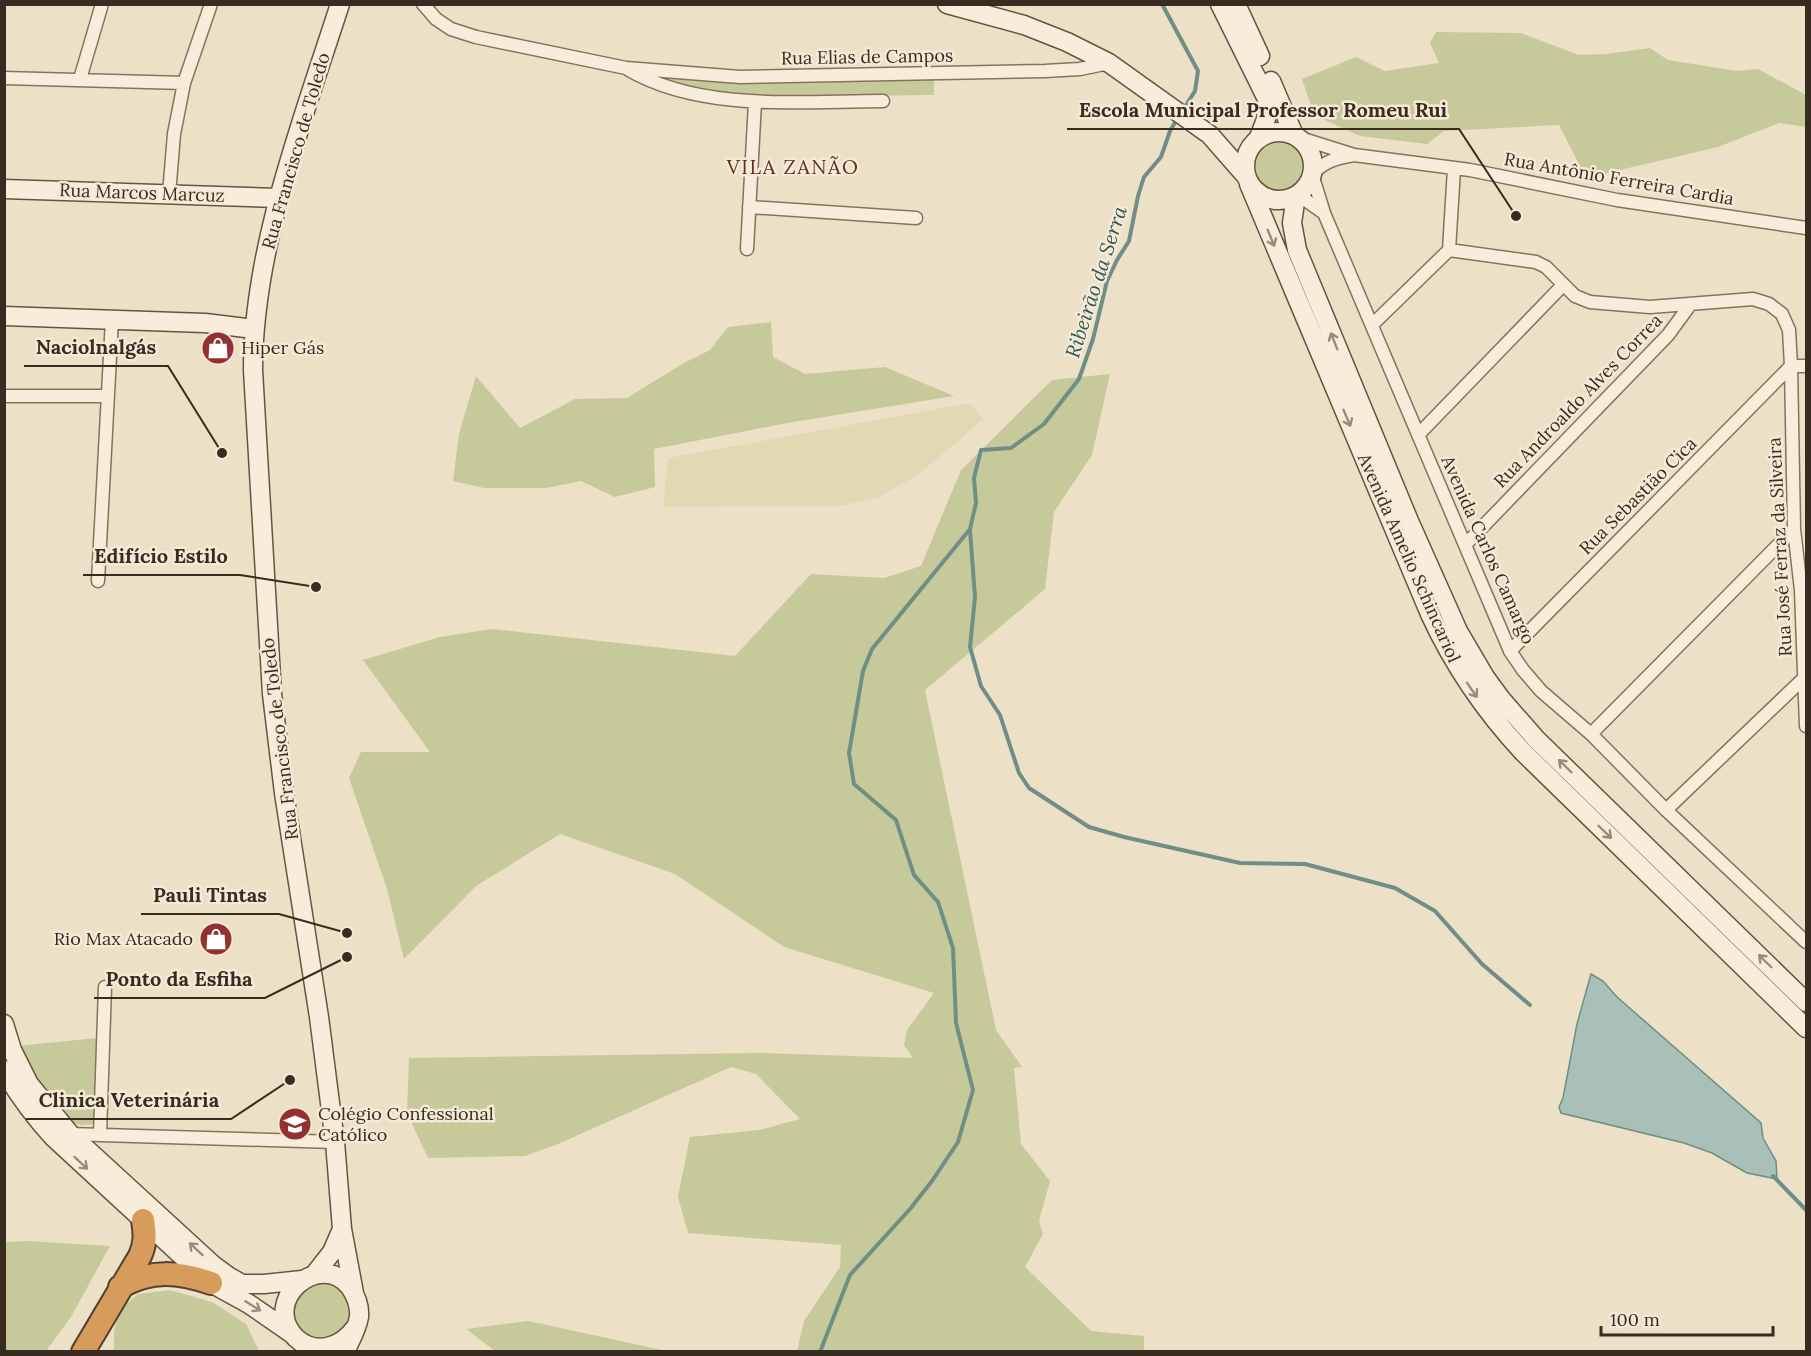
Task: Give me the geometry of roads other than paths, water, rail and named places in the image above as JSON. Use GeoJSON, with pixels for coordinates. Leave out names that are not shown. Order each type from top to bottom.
{"type":"FeatureCollection","features":[{"type":"Feature","properties":{"kind":"highway"},"geometry":{"type":"LineString","coordinates":[[83,1352],[145,1246],[144,1220]]}},
{"type":"Feature","properties":{"kind":"highway"},"geometry":{"type":"LineString","coordinates":[[120,1287],[133,1280],[158,1274],[173,1274],[209,1282]]}},
{"type":"Feature","properties":{"kind":"highway"},"geometry":{"type":"LineString","coordinates":[[105,1352],[107,1312]]}},
{"type":"Feature","properties":{"kind":"main road","name":"Rua Francisco de Toledo"},"geometry":{"type":"LineString","coordinates":[[340,4],[279,198],[266,253],[254,329],[254,399],[272,694],[284,793],[319,1017],[335,1142],[342,1229],[354,1293]]}},
{"type":"Feature","properties":{"kind":"main road"},"geometry":{"type":"LineString","coordinates":[[947,4],[1024,25],[1067,42],[1109,63],[1213,137],[1256,192],[1265,198],[1286,200],[1296,195],[1309,183],[1313,158],[1308,147],[1297,137],[1236,4]]}},
{"type":"Feature","properties":{"kind":"main road"},"geometry":{"type":"LineString","coordinates":[[1220,4],[1265,90],[1269,110],[1256,140],[1245,157],[1247,179]]}},
{"type":"Feature","properties":{"kind":"main road"},"geometry":{"type":"LineString","coordinates":[[1213,137],[1232,142],[1256,140],[1267,133],[1276,131],[1297,137]]}},
{"type":"Feature","properties":{"kind":"main road","name":"Avenida Amelio Schincariol"},"geometry":{"type":"LineString","coordinates":[[1247,179],[1430,614],[1470,687],[1492,717],[1523,752],[1806,1028]]}},
{"type":"Feature","properties":{"kind":"main road","name":"Rua Marcos Marcuz"},"geometry":{"type":"LineString","coordinates":[[4,189],[279,198]]}},
{"type":"Feature","properties":{"kind":"main road","name":"Avenida Amelio Schincariol"},"geometry":{"type":"LineString","coordinates":[[1296,195],[1292,223],[1297,250],[1409,521],[1458,631],[1485,677],[1536,739],[1806,1002]]}},
{"type":"Feature","properties":{"kind":"main road"},"geometry":{"type":"LineString","coordinates":[[4,316],[205,323],[254,329]]}},
{"type":"Feature","properties":{"kind":"main road"},"geometry":{"type":"LineString","coordinates":[[4,1024],[12,1050],[29,1084],[62,1136],[144,1220],[209,1282],[249,1304],[300,1342],[311,1347],[324,1348],[337,1345],[355,1328]]}},
{"type":"Feature","properties":{"kind":"main road"},"geometry":{"type":"LineString","coordinates":[[4,1070],[32,1114],[62,1136],[213,1265],[242,1284]]}},
{"type":"Feature","properties":{"kind":"main road"},"geometry":{"type":"LineString","coordinates":[[300,1342],[286,1323],[286,1305],[293,1288],[308,1278],[332,1252],[342,1229]]}},
{"type":"Feature","properties":{"kind":"main road"},"geometry":{"type":"LineString","coordinates":[[209,1282],[264,1284],[326,1275],[337,1278],[347,1284],[354,1293],[358,1305],[359,1317],[345,1352]]}},
{"type":"Feature","properties":{"kind":"street"},"geometry":{"type":"LineString","coordinates":[[80,79],[102,4]]}},
{"type":"Feature","properties":{"kind":"street"},"geometry":{"type":"LineString","coordinates":[[169,194],[174,134],[184,83],[212,4]]}},
{"type":"Feature","properties":{"kind":"street","name":"Rua Elias de Campos"},"geometry":{"type":"LineString","coordinates":[[423,4],[436,19],[459,32],[626,68],[740,77],[1045,71],[1080,69],[1109,63]]}},
{"type":"Feature","properties":{"kind":"street","name":"Rua Elias de Campos"},"geometry":{"type":"LineString","coordinates":[[626,68],[655,83],[704,97],[755,102],[883,101]]}},
{"type":"Feature","properties":{"kind":"street"},"geometry":{"type":"LineString","coordinates":[[4,78],[184,83]]}},
{"type":"Feature","properties":{"kind":"street"},"geometry":{"type":"LineString","coordinates":[[747,249],[755,102]]}},
{"type":"Feature","properties":{"kind":"street","name":"Rua Antônio Ferreira Cardia"},"geometry":{"type":"LineString","coordinates":[[1297,137],[1354,155],[1470,170],[1617,200],[1806,228]]}},
{"type":"Feature","properties":{"kind":"street","name":"Rua Antônio Ferreira Cardia"},"geometry":{"type":"LineString","coordinates":[[1312,174],[1330,160],[1354,155]]}},
{"type":"Feature","properties":{"kind":"street"},"geometry":{"type":"LineString","coordinates":[[1372,325],[1449,250],[1454,169]]}},
{"type":"Feature","properties":{"kind":"street","name":"Avenida Carlos Camargo"},"geometry":{"type":"LineString","coordinates":[[1312,174],[1324,213],[1510,651],[1541,691],[1591,734],[1666,810],[1806,942]]}},
{"type":"Feature","properties":{"kind":"street"},"geometry":{"type":"LineString","coordinates":[[1296,195],[1324,213]]}},
{"type":"Feature","properties":{"kind":"street"},"geometry":{"type":"LineString","coordinates":[[749,207],[916,218]]}},
{"type":"Feature","properties":{"kind":"street","name":"Rua José Ferraz da Silveira"},"geometry":{"type":"LineString","coordinates":[[1449,250],[1536,262],[1546,267],[1575,296],[1590,302],[1650,307],[1753,299],[1769,304],[1782,314],[1789,330],[1800,478],[1794,529],[1804,590],[1806,726]]}},
{"type":"Feature","properties":{"kind":"street"},"geometry":{"type":"LineString","coordinates":[[1418,435],[1563,285]]}},
{"type":"Feature","properties":{"kind":"street","name":"Rua Androaldo Alves Correa"},"geometry":{"type":"LineString","coordinates":[[1465,545],[1668,335],[1690,305]]}},
{"type":"Feature","properties":{"kind":"street"},"geometry":{"type":"LineString","coordinates":[[98,581],[112,319]]}},
{"type":"Feature","properties":{"kind":"street"},"geometry":{"type":"LineString","coordinates":[[1791,366],[1806,366]]}},
{"type":"Feature","properties":{"kind":"street","name":"Rua Sebastião Cica"},"geometry":{"type":"LineString","coordinates":[[1510,651],[1791,366]]}},
{"type":"Feature","properties":{"kind":"street"},"geometry":{"type":"LineString","coordinates":[[4,396],[108,396]]}},
{"type":"Feature","properties":{"kind":"street"},"geometry":{"type":"LineString","coordinates":[[1591,734],[1794,529]]}},
{"type":"Feature","properties":{"kind":"street"},"geometry":{"type":"LineString","coordinates":[[1666,810],[1804,678]]}},
{"type":"Feature","properties":{"kind":"street"},"geometry":{"type":"LineString","coordinates":[[100,1134],[105,987]]}},
{"type":"Feature","properties":{"kind":"street"},"geometry":{"type":"LineString","coordinates":[[62,1136],[100,1134],[335,1142]]}},
{"type":"Feature","properties":{"kind":"water"},"geometry":{"type":"Polygon","coordinates":[[[1591,974],[1603,981],[1617,997],[1761,1123],[1763,1138],[1776,1161],[1777,1179],[1747,1173],[1712,1153],[1684,1143],[1561,1113],[1559,1107],[1563,1098],[1577,1024],[1591,974]]]}},
{"type":"Feature","properties":{"kind":"waterway","name":"Ribeirão da Serra"},"geometry":{"type":"LineString","coordinates":[[1162,4],[1198,71],[1195,91],[1183,110]]}},
{"type":"Feature","properties":{"kind":"waterway","name":"Ribeirão da Serra"},"geometry":{"type":"LineString","coordinates":[[820,1352],[850,1275],[910,1209],[958,1142],[973,1090],[956,1023],[953,948],[938,902],[914,875],[896,820],[854,784],[849,753],[863,671],[872,649],[970,529],[976,503],[974,478],[981,450],[1011,448],[1044,424],[1079,379],[1093,339],[1107,281],[1129,241],[1144,177],[1161,157],[1177,119]]}},
{"type":"Feature","properties":{"kind":"waterway"},"geometry":{"type":"LineString","coordinates":[[970,530],[975,597],[970,647],[981,686],[1000,715],[1019,773],[1029,788],[1089,827],[1124,837],[1240,863],[1305,864],[1395,888],[1435,911],[1482,964],[1530,1005]]}},
{"type":"Feature","properties":{"kind":"waterway"},"geometry":{"type":"LineString","coordinates":[[1773,1176],[1806,1210]]}},
{"type":"Feature","properties":{"kind":"place","name":"Escola Municipal Professor Romeu Rui"},"geometry":{"type":"Point","coordinates":[1516,216]}},
{"type":"Feature","properties":{"kind":"place","name":"Hiper Gás"},"geometry":{"type":"Point","coordinates":[218,348]}},
{"type":"Feature","properties":{"kind":"place","name":"Naciolnalgás"},"geometry":{"type":"Point","coordinates":[222,453]}},
{"type":"Feature","properties":{"kind":"place","name":"Edifício Estilo"},"geometry":{"type":"Point","coordinates":[316,587]}},
{"type":"Feature","properties":{"kind":"place","name":"Pauli Tintas"},"geometry":{"type":"Point","coordinates":[347,933]}},
{"type":"Feature","properties":{"kind":"place","name":"Rio Max Atacado"},"geometry":{"type":"Point","coordinates":[216,939]}},
{"type":"Feature","properties":{"kind":"place","name":"Ponto da Esfiha"},"geometry":{"type":"Point","coordinates":[347,957]}},
{"type":"Feature","properties":{"kind":"place","name":"Clinica Veterinária"},"geometry":{"type":"Point","coordinates":[290,1080]}},
{"type":"Feature","properties":{"kind":"place","name":"Colégio Confessional Católico"},"geometry":{"type":"Point","coordinates":[295,1124]}},
{"type":"Feature","properties":{"kind":"district","name":"VILA ZANÃO"},"geometry":{"type":"Point","coordinates":[793,167]}}]}
